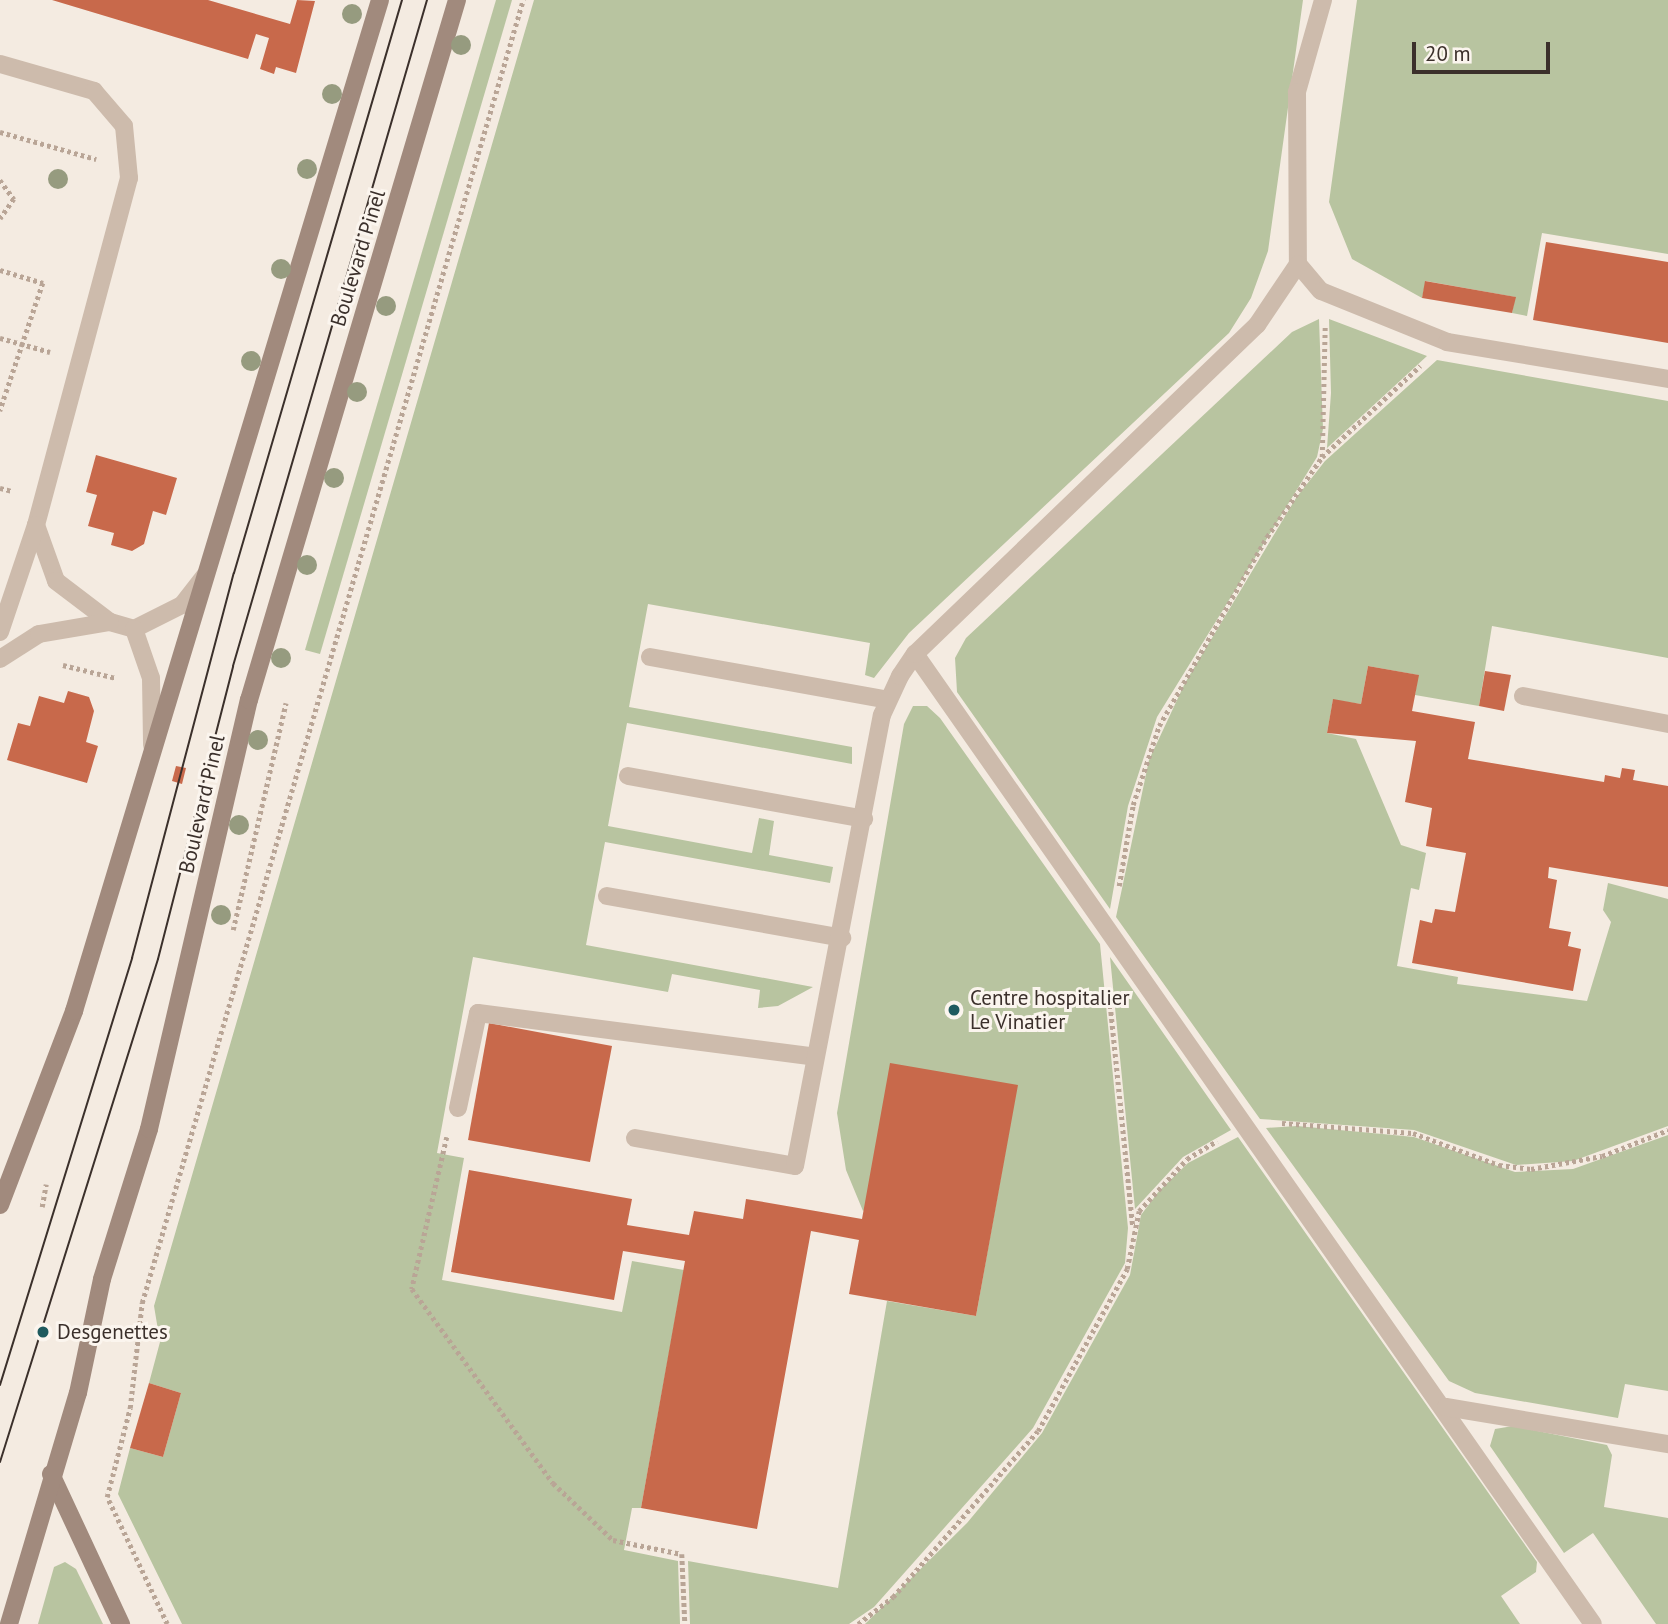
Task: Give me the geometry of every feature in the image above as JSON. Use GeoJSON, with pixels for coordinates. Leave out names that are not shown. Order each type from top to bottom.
{"type":"FeatureCollection","features":[{"type":"Feature","properties":{"kind":"main road"},"geometry":{"type":"LineString","coordinates":[[0,1205],[75,1011],[380,0]]}},
{"type":"Feature","properties":{"kind":"main road","name":"Boulevard Pinel"},"geometry":{"type":"LineString","coordinates":[[9,1624],[149,1129],[249,700],[457,0]]}},
{"type":"Feature","properties":{"kind":"main road"},"geometry":{"type":"LineString","coordinates":[[51,1474],[121,1624]]}},
{"type":"Feature","properties":{"kind":"lane"},"geometry":{"type":"LineString","coordinates":[[635,1138],[795,1166],[888,699],[915,654],[1257,325],[1298,264],[1297,92],[1323,0]]}},
{"type":"Feature","properties":{"kind":"lane"},"geometry":{"type":"LineString","coordinates":[[0,64],[93,91],[124,126],[129,178],[36,525],[0,632]]}},
{"type":"Feature","properties":{"kind":"lane"},"geometry":{"type":"LineString","coordinates":[[1298,264],[1321,291],[1447,342],[1668,379]]}},
{"type":"Feature","properties":{"kind":"lane"},"geometry":{"type":"LineString","coordinates":[[36,525],[56,581],[110,622],[134,629],[182,605],[210,569]]}},
{"type":"Feature","properties":{"kind":"lane"},"geometry":{"type":"LineString","coordinates":[[0,659],[40,634],[110,622]]}},
{"type":"Feature","properties":{"kind":"lane"},"geometry":{"type":"LineString","coordinates":[[134,629],[151,678],[152,761]]}},
{"type":"Feature","properties":{"kind":"lane"},"geometry":{"type":"LineString","coordinates":[[915,654],[1110,934],[1447,1407],[1593,1624]]}},
{"type":"Feature","properties":{"kind":"lane"},"geometry":{"type":"LineString","coordinates":[[650,657],[888,699]]}},
{"type":"Feature","properties":{"kind":"lane"},"geometry":{"type":"LineString","coordinates":[[1523,696],[1668,724]]}},
{"type":"Feature","properties":{"kind":"lane"},"geometry":{"type":"LineString","coordinates":[[628,776],[864,820]]}},
{"type":"Feature","properties":{"kind":"lane"},"geometry":{"type":"LineString","coordinates":[[607,896],[842,939]]}},
{"type":"Feature","properties":{"kind":"lane"},"geometry":{"type":"LineString","coordinates":[[458,1108],[478,1013],[815,1057]]}},
{"type":"Feature","properties":{"kind":"lane"},"geometry":{"type":"LineString","coordinates":[[1447,1407],[1668,1444]]}},
{"type":"Feature","properties":{"kind":"path"},"geometry":{"type":"LineString","coordinates":[[167,1624],[107,1497],[130,1408],[142,1303],[523,0]]}},
{"type":"Feature","properties":{"kind":"path"},"geometry":{"type":"LineString","coordinates":[[0,132],[97,160],[102,168]]}},
{"type":"Feature","properties":{"kind":"path"},"geometry":{"type":"LineString","coordinates":[[0,180],[15,199],[0,219]]}},
{"type":"Feature","properties":{"kind":"path"},"geometry":{"type":"LineString","coordinates":[[0,270],[43,283],[25,345],[0,411]]}},
{"type":"Feature","properties":{"kind":"path"},"geometry":{"type":"LineString","coordinates":[[1321,291],[1327,393],[1322,457]]}},
{"type":"Feature","properties":{"kind":"path"},"geometry":{"type":"LineString","coordinates":[[0,338],[58,355],[61,342]]}},
{"type":"Feature","properties":{"kind":"path"},"geometry":{"type":"LineString","coordinates":[[858,1624],[892,1597],[1038,1431],[1127,1269],[1134,1228],[1109,1006],[1110,934],[1133,805],[1159,726],[1267,537],[1322,457],[1447,342]]}},
{"type":"Feature","properties":{"kind":"path"},"geometry":{"type":"LineString","coordinates":[[16,492],[20,480]]}},
{"type":"Feature","properties":{"kind":"path"},"geometry":{"type":"LineString","coordinates":[[231,934],[288,696]]}},
{"type":"Feature","properties":{"kind":"path"},"geometry":{"type":"LineString","coordinates":[[458,1108],[441,1153],[412,1289],[553,1483],[613,1540],[682,1554],[685,1624]]}},
{"type":"Feature","properties":{"kind":"path"},"geometry":{"type":"LineString","coordinates":[[1134,1228],[1156,1188],[1187,1159],[1248,1128],[1297,1122],[1413,1133],[1499,1165],[1531,1169],[1602,1156],[1668,1130]]}},
{"type":"Feature","properties":{"kind":"green space"},"geometry":{"type":"Polygon","coordinates":[[[496,0],[512,0],[320,654],[305,650],[496,0]]]}},
{"type":"Feature","properties":{"kind":"green space"},"geometry":{"type":"Polygon","coordinates":[[[534,0],[1303,0],[1268,251],[1251,298],[1229,333],[909,633],[874,678],[865,675],[870,643],[648,604],[629,707],[852,747],[852,764],[627,723],[608,826],[752,853],[759,818],[774,821],[769,855],[833,867],[830,883],[605,842],[586,945],[813,987],[778,1006],[758,1008],[760,990],[672,974],[668,992],[473,957],[437,1153],[464,1158],[442,1280],[622,1312],[632,1261],[684,1270],[641,1508],[632,1508],[624,1550],[678,1561],[680,1624],[182,1624],[118,1494],[130,1448],[163,1457],[181,1393],[149,1383],[160,1342],[154,1306],[534,0]]]}},
{"type":"Feature","properties":{"kind":"green space"},"geometry":{"type":"Polygon","coordinates":[[[1357,0],[1668,0],[1668,254],[1542,233],[1527,316],[1512,313],[1515,297],[1426,281],[1422,298],[1352,259],[1329,202],[1357,0]]]}},
{"type":"Feature","properties":{"kind":"green space"},"geometry":{"type":"Polygon","coordinates":[[[1319,319],[1323,429],[1317,457],[1157,717],[1128,806],[1110,909],[957,692],[955,658],[966,638],[1292,332],[1319,319]]]}},
{"type":"Feature","properties":{"kind":"green space"},"geometry":{"type":"Polygon","coordinates":[[[1329,319],[1427,356],[1327,448],[1331,393],[1329,319]]]}},
{"type":"Feature","properties":{"kind":"green space"},"geometry":{"type":"Polygon","coordinates":[[[1437,360],[1668,401],[1668,658],[1492,626],[1479,706],[1415,695],[1418,675],[1368,666],[1361,704],[1333,700],[1327,733],[1356,739],[1401,845],[1426,853],[1419,890],[1411,888],[1397,966],[1458,977],[1457,984],[1587,1001],[1611,922],[1603,910],[1608,883],[1668,899],[1668,1126],[1573,1161],[1516,1165],[1414,1130],[1260,1119],[1116,917],[1149,760],[1185,683],[1296,498],[1325,461],[1437,360]]]}},
{"type":"Feature","properties":{"kind":"green space"},"geometry":{"type":"Polygon","coordinates":[[[913,706],[927,706],[940,718],[1100,944],[1128,1228],[1125,1263],[1033,1428],[874,1607],[849,1624],[690,1624],[688,1561],[838,1588],[887,1301],[976,1316],[1017,1086],[863,1211],[846,1170],[837,1113],[904,724],[913,706]]]}},
{"type":"Feature","properties":{"kind":"green space"},"geometry":{"type":"Polygon","coordinates":[[[1110,957],[1231,1130],[1183,1157],[1135,1209],[1110,957]]]}},
{"type":"Feature","properties":{"kind":"green space"},"geometry":{"type":"Polygon","coordinates":[[[1297,1126],[1414,1137],[1515,1172],[1573,1169],[1668,1135],[1668,1391],[1625,1384],[1618,1418],[1475,1393],[1449,1381],[1266,1128],[1297,1126]]]}},
{"type":"Feature","properties":{"kind":"green space"},"geometry":{"type":"Polygon","coordinates":[[[1238,1137],[1537,1562],[1536,1572],[1501,1596],[1520,1624],[865,1624],[967,1523],[1042,1433],[1130,1275],[1141,1215],[1159,1191],[1188,1163],[1238,1137]]]}},
{"type":"Feature","properties":{"kind":"green space"},"geometry":{"type":"Polygon","coordinates":[[[1513,1426],[1607,1445],[1612,1455],[1604,1507],[1668,1518],[1668,1624],[1656,1624],[1593,1533],[1564,1553],[1490,1446],[1495,1429],[1513,1426]]]}},
{"type":"Feature","properties":{"kind":"green space"},"geometry":{"type":"Polygon","coordinates":[[[65,1562],[76,1569],[103,1624],[38,1624],[54,1567],[65,1562]]]}},
{"type":"Feature","properties":{"kind":"building"},"geometry":{"type":"Polygon","coordinates":[[[52,0],[208,0],[290,24],[297,0],[315,1],[296,73],[276,67],[274,74],[260,69],[269,38],[256,34],[248,59],[52,0]]]}},
{"type":"Feature","properties":{"kind":"building"},"geometry":{"type":"Polygon","coordinates":[[[1546,242],[1668,262],[1668,343],[1533,320],[1546,242]]]}},
{"type":"Feature","properties":{"kind":"building"},"geometry":{"type":"Polygon","coordinates":[[[1425,281],[1516,297],[1512,313],[1422,298],[1425,281]]]}},
{"type":"Feature","properties":{"kind":"building"},"geometry":{"type":"Polygon","coordinates":[[[96,455],[177,478],[166,515],[153,511],[144,544],[132,551],[111,545],[114,533],[88,526],[97,495],[86,492],[96,455]]]}},
{"type":"Feature","properties":{"kind":"building"},"geometry":{"type":"Polygon","coordinates":[[[1368,666],[1419,675],[1412,711],[1475,722],[1468,759],[1604,782],[1605,775],[1620,778],[1622,768],[1635,770],[1633,780],[1668,786],[1668,887],[1549,867],[1548,878],[1557,880],[1549,928],[1571,932],[1568,946],[1581,949],[1573,991],[1412,963],[1420,920],[1432,923],[1435,909],[1455,912],[1466,853],[1426,846],[1432,808],[1405,802],[1416,741],[1327,733],[1333,699],[1361,704],[1368,666]]]}},
{"type":"Feature","properties":{"kind":"building"},"geometry":{"type":"Polygon","coordinates":[[[1485,671],[1511,675],[1504,711],[1479,706],[1485,671]]]}},
{"type":"Feature","properties":{"kind":"building"},"geometry":{"type":"Polygon","coordinates":[[[68,691],[89,697],[94,711],[86,742],[98,746],[87,783],[7,760],[18,723],[30,726],[39,696],[64,703],[68,691]]]}},
{"type":"Feature","properties":{"kind":"building"},"geometry":{"type":"Polygon","coordinates":[[[176,766],[186,768],[182,784],[172,781],[176,766]]]}},
{"type":"Feature","properties":{"kind":"building"},"geometry":{"type":"Polygon","coordinates":[[[489,1023],[612,1046],[590,1162],[468,1140],[489,1023]]]}},
{"type":"Feature","properties":{"kind":"building"},"geometry":{"type":"Polygon","coordinates":[[[890,1063],[1018,1085],[976,1316],[849,1294],[859,1240],[811,1231],[757,1529],[641,1508],[685,1261],[623,1251],[614,1300],[451,1272],[469,1170],[632,1199],[627,1225],[689,1235],[694,1211],[743,1219],[746,1199],[862,1219],[890,1063]]]}},
{"type":"Feature","properties":{"kind":"building"},"geometry":{"type":"Polygon","coordinates":[[[149,1383],[181,1393],[163,1457],[130,1448],[149,1383]]]}},
{"type":"Feature","properties":{"kind":"tram line"},"geometry":{"type":"LineString","coordinates":[[0,1385],[132,958],[234,573],[402,0]]}},
{"type":"Feature","properties":{"kind":"tram line"},"geometry":{"type":"LineString","coordinates":[[0,1462],[158,959],[233,666],[427,0]]}},
{"type":"Feature","properties":{"kind":"place","name":"Centre hospitalier Le Vinatier"},"geometry":{"type":"Point","coordinates":[954,1010]}},
{"type":"Feature","properties":{"kind":"place","name":"Desgenettes"},"geometry":{"type":"Point","coordinates":[43,1332]}}]}
